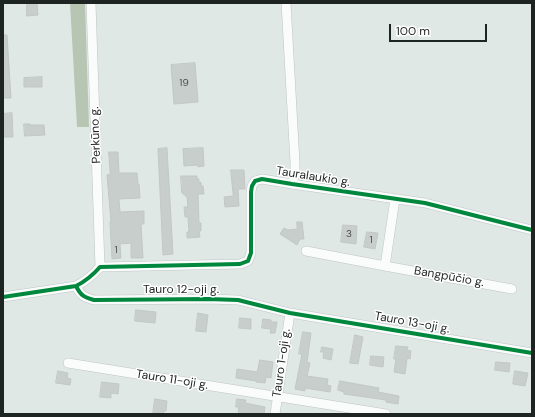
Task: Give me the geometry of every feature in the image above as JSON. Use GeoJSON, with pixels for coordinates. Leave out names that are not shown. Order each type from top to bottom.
{"type":"FeatureCollection","features":[{"type":"Feature","properties":{"kind":"street","name":"Perkūno g."},"geometry":{"type":"LineString","coordinates":[[91,3],[100,266]]}},
{"type":"Feature","properties":{"kind":"street"},"geometry":{"type":"LineString","coordinates":[[286,3],[295,163],[295,173],[292,184]]}},
{"type":"Feature","properties":{"kind":"street","name":"Tauralaukio g."},"geometry":{"type":"LineString","coordinates":[[100,266],[240,264],[248,261],[251,253],[252,242],[252,186],[255,181],[262,179],[425,203],[532,230]]}},
{"type":"Feature","properties":{"kind":"street"},"geometry":{"type":"LineString","coordinates":[[385,266],[395,199]]}},
{"type":"Feature","properties":{"kind":"street","name":"Bangpūčio g."},"geometry":{"type":"LineString","coordinates":[[306,251],[512,289]]}},
{"type":"Feature","properties":{"kind":"street"},"geometry":{"type":"LineString","coordinates":[[3,297],[76,286],[86,281],[100,266]]}},
{"type":"Feature","properties":{"kind":"street","name":"Tauro 12-oji g."},"geometry":{"type":"LineString","coordinates":[[76,286],[80,294],[94,300],[238,300],[290,312]]}},
{"type":"Feature","properties":{"kind":"street","name":"Tauro 13-oji g."},"geometry":{"type":"LineString","coordinates":[[290,312],[532,353]]}},
{"type":"Feature","properties":{"kind":"street","name":"Tauro 1-oji g."},"geometry":{"type":"LineString","coordinates":[[275,414],[290,312]]}},
{"type":"Feature","properties":{"kind":"street","name":"Tauro 11-oji g."},"geometry":{"type":"LineString","coordinates":[[68,363],[386,414]]}},
{"type":"Feature","properties":{"kind":"green space"},"geometry":{"type":"Polygon","coordinates":[[[70,3],[85,3],[89,127],[77,127],[70,3]]]}},
{"type":"Feature","properties":{"kind":"building"},"geometry":{"type":"Polygon","coordinates":[[[27,3],[37,3],[38,15],[27,16],[27,3]]]}},
{"type":"Feature","properties":{"kind":"building"},"geometry":{"type":"Polygon","coordinates":[[[3,35],[7,35],[11,98],[3,98],[3,35]]]}},
{"type":"Feature","properties":{"kind":"building"},"geometry":{"type":"Polygon","coordinates":[[[195,63],[198,102],[174,104],[171,65],[195,63]]]}},
{"type":"Feature","properties":{"kind":"building"},"geometry":{"type":"Polygon","coordinates":[[[42,77],[42,87],[24,87],[24,78],[42,77]]]}},
{"type":"Feature","properties":{"kind":"building"},"geometry":{"type":"Polygon","coordinates":[[[12,113],[13,137],[3,137],[3,114],[12,113]]]}},
{"type":"Feature","properties":{"kind":"building"},"geometry":{"type":"Polygon","coordinates":[[[24,124],[44,125],[45,135],[25,136],[24,124]]]}},
{"type":"Feature","properties":{"kind":"building"},"geometry":{"type":"Polygon","coordinates":[[[167,148],[173,254],[163,255],[158,149],[167,148]]]}},
{"type":"Feature","properties":{"kind":"building"},"geometry":{"type":"Polygon","coordinates":[[[203,148],[204,166],[184,166],[183,149],[203,148]]]}},
{"type":"Feature","properties":{"kind":"building"},"geometry":{"type":"Polygon","coordinates":[[[109,152],[118,152],[119,173],[137,173],[140,198],[119,199],[120,212],[144,211],[144,224],[141,224],[143,258],[131,258],[131,243],[120,244],[121,258],[112,259],[111,222],[107,175],[110,174],[109,152]]]}},
{"type":"Feature","properties":{"kind":"building"},"geometry":{"type":"Polygon","coordinates":[[[231,170],[244,170],[245,189],[238,189],[239,206],[225,207],[224,197],[233,196],[231,170]]]}},
{"type":"Feature","properties":{"kind":"building"},"geometry":{"type":"Polygon","coordinates":[[[181,176],[197,176],[199,183],[201,182],[201,186],[203,186],[204,194],[198,194],[199,223],[201,223],[201,231],[199,231],[200,237],[187,238],[187,232],[189,232],[188,217],[185,217],[184,207],[188,207],[187,197],[182,193],[181,176]]]}},
{"type":"Feature","properties":{"kind":"building"},"geometry":{"type":"Polygon","coordinates":[[[297,222],[302,222],[304,239],[300,239],[297,245],[280,234],[284,228],[288,230],[297,229],[297,222]]]}},
{"type":"Feature","properties":{"kind":"building"},"geometry":{"type":"Polygon","coordinates":[[[343,225],[357,226],[356,244],[341,242],[343,225]]]}},
{"type":"Feature","properties":{"kind":"building"},"geometry":{"type":"Polygon","coordinates":[[[367,232],[378,233],[375,249],[364,247],[367,232]]]}},
{"type":"Feature","properties":{"kind":"building"},"geometry":{"type":"Polygon","coordinates":[[[136,310],[156,312],[155,323],[135,321],[136,310]]]}},
{"type":"Feature","properties":{"kind":"building"},"geometry":{"type":"Polygon","coordinates":[[[198,313],[208,315],[206,332],[196,331],[198,313]]]}},
{"type":"Feature","properties":{"kind":"building"},"geometry":{"type":"Polygon","coordinates":[[[240,318],[251,319],[251,329],[239,328],[240,318]]]}},
{"type":"Feature","properties":{"kind":"building"},"geometry":{"type":"Polygon","coordinates":[[[263,319],[271,320],[271,322],[277,322],[275,333],[270,333],[271,329],[262,328],[263,319]]]}},
{"type":"Feature","properties":{"kind":"building"},"geometry":{"type":"Polygon","coordinates":[[[303,332],[311,333],[307,362],[310,363],[307,376],[328,379],[327,385],[331,386],[330,392],[305,388],[305,391],[295,389],[302,354],[299,354],[303,332]]]}},
{"type":"Feature","properties":{"kind":"building"},"geometry":{"type":"Polygon","coordinates":[[[355,335],[363,337],[358,364],[350,363],[355,335]]]}},
{"type":"Feature","properties":{"kind":"building"},"geometry":{"type":"Polygon","coordinates":[[[396,346],[408,347],[407,350],[411,351],[410,359],[407,358],[405,374],[394,372],[396,346]]]}},
{"type":"Feature","properties":{"kind":"building"},"geometry":{"type":"Polygon","coordinates":[[[322,347],[333,349],[331,360],[323,358],[324,352],[321,352],[322,347]]]}},
{"type":"Feature","properties":{"kind":"building"},"geometry":{"type":"Polygon","coordinates":[[[371,356],[384,357],[383,367],[370,365],[371,356]]]}},
{"type":"Feature","properties":{"kind":"building"},"geometry":{"type":"Polygon","coordinates":[[[260,360],[273,362],[271,378],[266,377],[265,383],[236,378],[237,369],[257,372],[260,360]]]}},
{"type":"Feature","properties":{"kind":"building"},"geometry":{"type":"Polygon","coordinates":[[[496,362],[510,363],[509,372],[495,370],[496,362]]]}},
{"type":"Feature","properties":{"kind":"building"},"geometry":{"type":"Polygon","coordinates":[[[58,371],[68,373],[67,378],[71,379],[70,385],[56,383],[58,371]]]}},
{"type":"Feature","properties":{"kind":"building"},"geometry":{"type":"Polygon","coordinates":[[[515,371],[528,373],[525,386],[513,384],[515,371]]]}},
{"type":"Feature","properties":{"kind":"building"},"geometry":{"type":"Polygon","coordinates":[[[340,381],[379,388],[378,392],[399,396],[398,404],[386,402],[386,400],[344,394],[344,392],[338,390],[340,381]]]}},
{"type":"Feature","properties":{"kind":"building"},"geometry":{"type":"Polygon","coordinates":[[[102,382],[119,384],[118,394],[111,393],[111,398],[100,397],[102,382]]]}},
{"type":"Feature","properties":{"kind":"building"},"geometry":{"type":"Polygon","coordinates":[[[155,399],[167,401],[166,411],[164,411],[163,414],[153,414],[155,399]]]}},
{"type":"Feature","properties":{"kind":"building"},"geometry":{"type":"Polygon","coordinates":[[[237,399],[246,400],[245,403],[265,407],[264,414],[238,412],[239,407],[236,407],[237,399]]]}},
{"type":"Feature","properties":{"kind":"cycle path"},"geometry":{"type":"LineString","coordinates":[[3,297],[76,286],[89,278],[100,267],[240,264],[248,261],[251,253],[252,186],[255,181],[262,179],[425,203],[532,230]]}},
{"type":"Feature","properties":{"kind":"cycle path"},"geometry":{"type":"LineString","coordinates":[[76,286],[83,296],[94,300],[238,300],[290,313],[532,353]]}}]}
